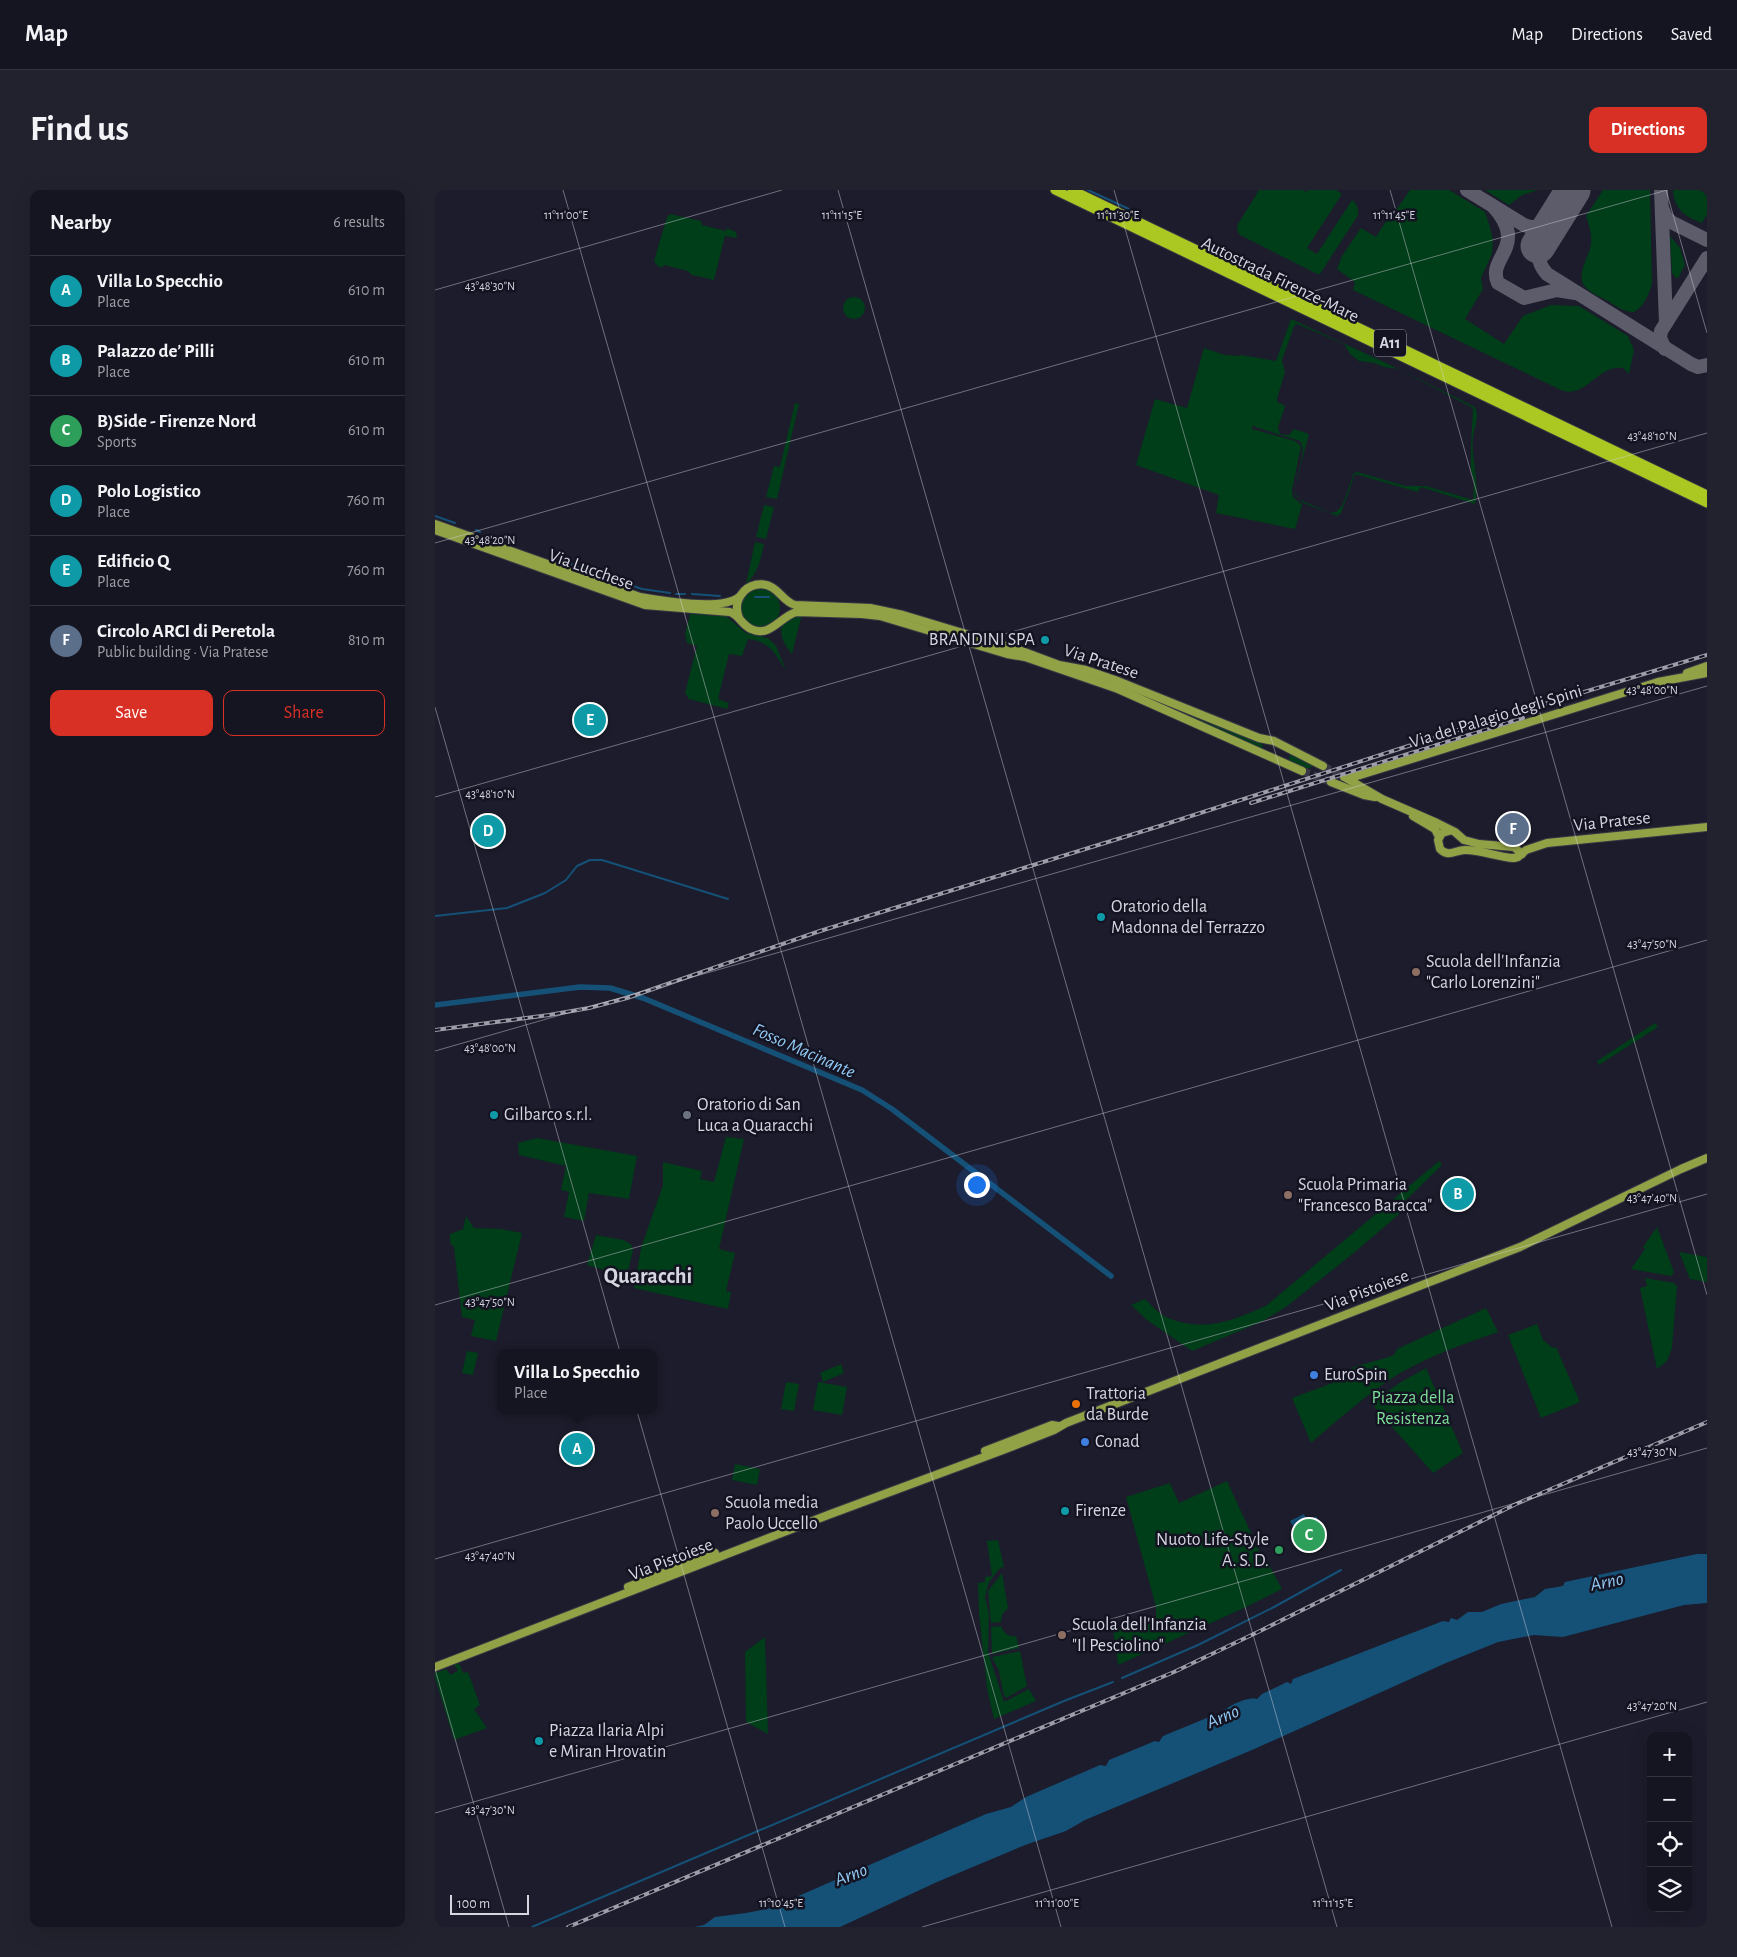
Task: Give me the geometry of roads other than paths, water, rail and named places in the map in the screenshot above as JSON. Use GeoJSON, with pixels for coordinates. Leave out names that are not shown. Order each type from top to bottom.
{"type":"FeatureCollection","features":[{"type":"Feature","properties":{"kind":"highway","name":"Autostrada Firenze-Mare"},"geometry":{"type":"LineString","coordinates":[[1055,190],[1707,503]]}},
{"type":"Feature","properties":{"kind":"highway","name":"Autostrada Firenze-Mare"},"geometry":{"type":"LineString","coordinates":[[1072,190],[1707,495]]}},
{"type":"Feature","properties":{"kind":"main road","name":"Via Lucchese"},"geometry":{"type":"LineString","coordinates":[[435,524],[640,597],[658,601],[729,603],[748,588],[760,584],[773,588],[785,601],[795,605],[862,611]]}},
{"type":"Feature","properties":{"kind":"main road","name":"Via Lucchese"},"geometry":{"type":"LineString","coordinates":[[435,530],[631,600],[657,607],[723,610],[734,613],[749,628],[760,631],[771,628],[786,616],[796,612],[862,611]]}},
{"type":"Feature","properties":{"kind":"main road"},"geometry":{"type":"LineString","coordinates":[[779,622],[784,609],[780,595]]}},
{"type":"Feature","properties":{"kind":"main road"},"geometry":{"type":"LineString","coordinates":[[739,597],[737,607],[740,620]]}},
{"type":"Feature","properties":{"kind":"main road","name":"Via Pratese"},"geometry":{"type":"LineString","coordinates":[[862,611],[890,612],[1019,650],[1062,666],[1086,670],[1110,678],[1259,738],[1274,741],[1323,766]]}},
{"type":"Feature","properties":{"kind":"main road","name":"Via Pratese"},"geometry":{"type":"LineString","coordinates":[[862,611],[1007,654],[1023,656],[1111,686],[1302,771]]}},
{"type":"Feature","properties":{"kind":"main road","name":"Via del Palagio degli Spini"},"geometry":{"type":"LineString","coordinates":[[1382,799],[1343,777],[1357,776],[1707,666]]}},
{"type":"Feature","properties":{"kind":"main road","name":"Via del Palagio degli Spini"},"geometry":{"type":"LineString","coordinates":[[1658,682],[1707,673]]}},
{"type":"Feature","properties":{"kind":"main road"},"geometry":{"type":"LineString","coordinates":[[1331,782],[1364,795],[1382,799],[1431,820],[1449,831]]}},
{"type":"Feature","properties":{"kind":"main road"},"geometry":{"type":"LineString","coordinates":[[1410,812],[1435,830],[1439,837]]}},
{"type":"Feature","properties":{"kind":"main road","name":"Via Pratese"},"geometry":{"type":"LineString","coordinates":[[1457,851],[1472,850],[1517,858],[1533,847],[1552,842],[1707,827]]}},
{"type":"Feature","properties":{"kind":"main road"},"geometry":{"type":"LineString","coordinates":[[1449,831],[1455,832],[1459,837],[1461,845],[1457,851],[1451,854],[1443,852],[1438,845],[1439,837],[1443,832],[1449,831]]}},
{"type":"Feature","properties":{"kind":"main road"},"geometry":{"type":"LineString","coordinates":[[1459,837],[1479,844],[1514,847],[1522,854]]}},
{"type":"Feature","properties":{"kind":"main road","name":"Via Pistoiese"},"geometry":{"type":"LineString","coordinates":[[435,1667],[828,1515],[1003,1450],[1054,1430],[1058,1426],[1520,1247],[1707,1156]]}},
{"type":"Feature","properties":{"kind":"main road","name":"Via Pistoiese"},"geometry":{"type":"LineString","coordinates":[[435,1662],[613,1594],[680,1566],[1052,1425],[1058,1426]]}},
{"type":"Feature","properties":{"kind":"water"},"geometry":{"type":"Polygon","coordinates":[[[1304,1514],[1309,1526],[1316,1516],[1324,1529],[1317,1541],[1305,1548],[1290,1521],[1304,1514]]]}},
{"type":"Feature","properties":{"kind":"water","name":"Arno"},"geometry":{"type":"Polygon","coordinates":[[[1697,1554],[1707,1554],[1707,1603],[1684,1605],[1563,1637],[1534,1635],[1498,1642],[1446,1663],[1252,1750],[1085,1820],[1066,1831],[1025,1845],[937,1882],[840,1927],[694,1927],[704,1925],[715,1917],[771,1908],[986,1814],[1011,1807],[1026,1797],[1100,1765],[1106,1766],[1109,1760],[1155,1741],[1159,1742],[1163,1736],[1214,1715],[1218,1716],[1236,1703],[1248,1699],[1257,1699],[1262,1694],[1287,1682],[1291,1684],[1293,1679],[1443,1621],[1449,1622],[1451,1618],[1457,1620],[1468,1612],[1482,1612],[1501,1604],[1535,1597],[1545,1589],[1563,1586],[1565,1582],[1697,1554]]]}},
{"type":"Feature","properties":{"kind":"waterway"},"geometry":{"type":"LineString","coordinates":[[1088,190],[1129,209]]}},
{"type":"Feature","properties":{"kind":"waterway"},"geometry":{"type":"LineString","coordinates":[[435,516],[455,523]]}},
{"type":"Feature","properties":{"kind":"waterway"},"geometry":{"type":"LineString","coordinates":[[476,530],[480,532]]}},
{"type":"Feature","properties":{"kind":"waterway"},"geometry":{"type":"LineString","coordinates":[[568,563],[642,589],[670,593]]}},
{"type":"Feature","properties":{"kind":"waterway"},"geometry":{"type":"LineString","coordinates":[[676,594],[685,594]]}},
{"type":"Feature","properties":{"kind":"waterway"},"geometry":{"type":"LineString","coordinates":[[692,594],[720,596]]}},
{"type":"Feature","properties":{"kind":"waterway"},"geometry":{"type":"LineString","coordinates":[[755,597],[769,597]]}},
{"type":"Feature","properties":{"kind":"waterway"},"geometry":{"type":"LineString","coordinates":[[435,916],[507,908],[545,893],[566,880],[577,866],[590,860],[602,860],[728,899]]}},
{"type":"Feature","properties":{"kind":"waterway","name":"Fosso Macinante"},"geometry":{"type":"LineString","coordinates":[[435,1005],[580,987],[610,988],[643,998],[862,1090],[892,1109],[1111,1276]]}},
{"type":"Feature","properties":{"kind":"waterway"},"geometry":{"type":"LineString","coordinates":[[1122,1678],[1198,1645],[1274,1607],[1341,1570]]}},
{"type":"Feature","properties":{"kind":"waterway"},"geometry":{"type":"LineString","coordinates":[[532,1927],[1064,1701],[1113,1682]]}},
{"type":"Feature","properties":{"kind":"tunnel"},"geometry":{"type":"LineString","coordinates":[[1323,766],[1343,777]]}},
{"type":"Feature","properties":{"kind":"tunnel"},"geometry":{"type":"LineString","coordinates":[[1302,771],[1331,782]]}},
{"type":"Feature","properties":{"kind":"railway"},"geometry":{"type":"LineString","coordinates":[[435,1030],[549,1015],[589,1008],[627,998],[820,931],[1163,825],[1458,730],[1707,655]]}},
{"type":"Feature","properties":{"kind":"railway"},"geometry":{"type":"LineString","coordinates":[[1251,803],[1523,718]]}},
{"type":"Feature","properties":{"kind":"railway"},"geometry":{"type":"LineString","coordinates":[[568,1927],[1174,1672],[1516,1504],[1707,1422]]}},
{"type":"Feature","properties":{"kind":"place","name":"BRANDINI SPA"},"geometry":{"type":"Point","coordinates":[1045,640]}},
{"type":"Feature","properties":{"kind":"place","name":"Edificio Q"},"geometry":{"type":"Point","coordinates":[590,720]}},
{"type":"Feature","properties":{"kind":"place","name":"Circolo ARCI di Peretola"},"geometry":{"type":"Point","coordinates":[1513,829]}},
{"type":"Feature","properties":{"kind":"place","name":"Polo Logistico"},"geometry":{"type":"Point","coordinates":[488,831]}},
{"type":"Feature","properties":{"kind":"place","name":"Oratorio della Madonna del Terrazzo"},"geometry":{"type":"Point","coordinates":[1101,917]}},
{"type":"Feature","properties":{"kind":"place","name":"Scuola dell'Infanzia \"Carlo Lorenzini\""},"geometry":{"type":"Point","coordinates":[1416,972]}},
{"type":"Feature","properties":{"kind":"place","name":"Gilbarco s.r.l."},"geometry":{"type":"Point","coordinates":[494,1115]}},
{"type":"Feature","properties":{"kind":"place","name":"Oratorio di San Luca a Quaracchi"},"geometry":{"type":"Point","coordinates":[687,1115]}},
{"type":"Feature","properties":{"kind":"place","name":"Palazzo de’ Pilli"},"geometry":{"type":"Point","coordinates":[1458,1194]}},
{"type":"Feature","properties":{"kind":"place","name":"Scuola Primaria \"Francesco Baracca\""},"geometry":{"type":"Point","coordinates":[1288,1195]}},
{"type":"Feature","properties":{"kind":"place","name":"EuroSpin"},"geometry":{"type":"Point","coordinates":[1314,1375]}},
{"type":"Feature","properties":{"kind":"place","name":"Trattoria da Burde"},"geometry":{"type":"Point","coordinates":[1076,1404]}},
{"type":"Feature","properties":{"kind":"place","name":"Conad"},"geometry":{"type":"Point","coordinates":[1085,1442]}},
{"type":"Feature","properties":{"kind":"place","name":"Villa Lo Specchio"},"geometry":{"type":"Point","coordinates":[577,1449]}},
{"type":"Feature","properties":{"kind":"place","name":"Firenze"},"geometry":{"type":"Point","coordinates":[1065,1511]}},
{"type":"Feature","properties":{"kind":"place","name":"Scuola media Paolo Uccello"},"geometry":{"type":"Point","coordinates":[715,1513]}},
{"type":"Feature","properties":{"kind":"place","name":"B)Side - Firenze Nord"},"geometry":{"type":"Point","coordinates":[1309,1535]}},
{"type":"Feature","properties":{"kind":"place","name":"Nuoto Life-Style A. S. D."},"geometry":{"type":"Point","coordinates":[1279,1550]}},
{"type":"Feature","properties":{"kind":"place","name":"Scuola dell'Infanzia \"Il Pesciolino\""},"geometry":{"type":"Point","coordinates":[1062,1635]}},
{"type":"Feature","properties":{"kind":"place","name":"Piazza Ilaria Alpi e Miran Hrovatin"},"geometry":{"type":"Point","coordinates":[539,1741]}},
{"type":"Feature","properties":{"kind":"district","name":"Quaracchi"},"geometry":{"type":"Point","coordinates":[648,1276]}},
{"type":"Feature","properties":{"kind":"park label","name":"Piazza della Resistenza"},"geometry":{"type":"Point","coordinates":[1413,1408]}}]}
